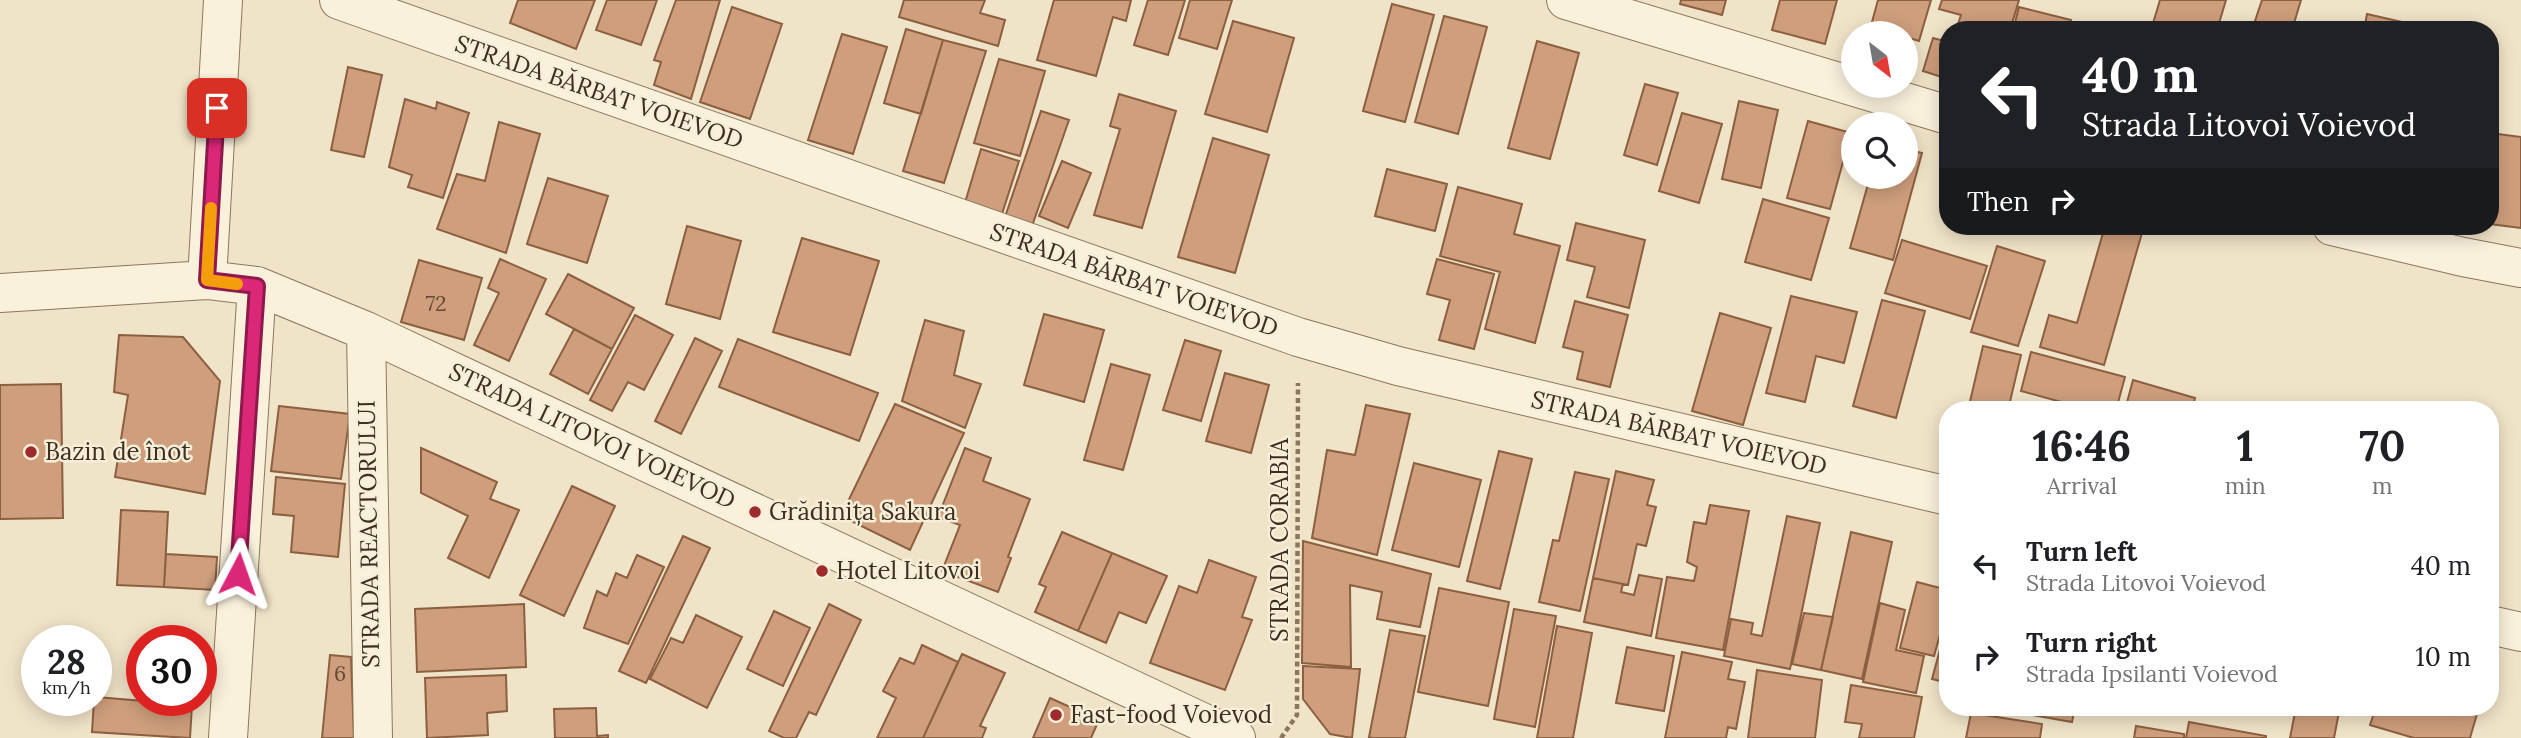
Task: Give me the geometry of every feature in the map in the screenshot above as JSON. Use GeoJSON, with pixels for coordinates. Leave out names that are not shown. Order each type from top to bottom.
{"type":"FeatureCollection","features":[{"type":"Feature","properties":{"kind":"street"},"geometry":{"type":"LineString","coordinates":[[207,280],[223,0]]}},
{"type":"Feature","properties":{"kind":"street","name":"STRADA BĂRBAT VOIEVOD"},"geometry":{"type":"LineString","coordinates":[[339,0],[1298,337],[1412,369],[1939,494]]}},
{"type":"Feature","properties":{"kind":"street"},"geometry":{"type":"LineString","coordinates":[[1566,0],[1939,112]]}},
{"type":"Feature","properties":{"kind":"street"},"geometry":{"type":"LineString","coordinates":[[2370,235],[2521,268]]}},
{"type":"Feature","properties":{"kind":"street","name":"STRADA LITOVOI VOIEVOD"},"geometry":{"type":"LineString","coordinates":[[0,293],[207,280],[257,286],[366,331],[1236,738]]}},
{"type":"Feature","properties":{"kind":"street"},"geometry":{"type":"LineString","coordinates":[[228,738],[257,286]]}},
{"type":"Feature","properties":{"kind":"street","name":"STRADA REACTORULUI"},"geometry":{"type":"LineString","coordinates":[[366,331],[373,738]]}},
{"type":"Feature","properties":{"kind":"street"},"geometry":{"type":"LineString","coordinates":[[2499,627],[2521,632]]}},
{"type":"Feature","properties":{"kind":"path","name":"STRADA CORABIA"},"geometry":{"type":"LineString","coordinates":[[1281,738],[1297,715],[1298,337]]}},
{"type":"Feature","properties":{"kind":"building"},"geometry":{"type":"Polygon","coordinates":[[[518,0],[595,0],[576,49],[510,23],[518,0]]]}},
{"type":"Feature","properties":{"kind":"building"},"geometry":{"type":"Polygon","coordinates":[[[607,0],[657,0],[641,45],[596,30],[607,0]]]}},
{"type":"Feature","properties":{"kind":"building"},"geometry":{"type":"Polygon","coordinates":[[[676,0],[720,0],[691,99],[654,85],[661,62],[654,60],[676,0]]]}},
{"type":"Feature","properties":{"kind":"building"},"geometry":{"type":"Polygon","coordinates":[[[904,0],[985,0],[980,13],[1005,20],[998,46],[899,17],[904,0]]]}},
{"type":"Feature","properties":{"kind":"building"},"geometry":{"type":"Polygon","coordinates":[[[1054,0],[1131,0],[1126,21],[1113,17],[1096,76],[1037,60],[1054,0]]]}},
{"type":"Feature","properties":{"kind":"building"},"geometry":{"type":"Polygon","coordinates":[[[1148,0],[1185,0],[1168,55],[1134,45],[1148,0]]]}},
{"type":"Feature","properties":{"kind":"building"},"geometry":{"type":"Polygon","coordinates":[[[1190,0],[1232,0],[1217,49],[1179,38],[1190,0]]]}},
{"type":"Feature","properties":{"kind":"building"},"geometry":{"type":"Polygon","coordinates":[[[1681,0],[1726,0],[1722,15],[1680,4],[1681,0]]]}},
{"type":"Feature","properties":{"kind":"building"},"geometry":{"type":"Polygon","coordinates":[[[1780,0],[1837,0],[1825,44],[1772,30],[1780,0]]]}},
{"type":"Feature","properties":{"kind":"building"},"geometry":{"type":"Polygon","coordinates":[[[1878,0],[1931,0],[1919,41],[1918,21],[1872,21],[1878,0]]]}},
{"type":"Feature","properties":{"kind":"building"},"geometry":{"type":"Polygon","coordinates":[[[1942,0],[2019,0],[2013,21],[1959,21],[1961,15],[1939,9],[1942,0]]]}},
{"type":"Feature","properties":{"kind":"building"},"geometry":{"type":"Polygon","coordinates":[[[2160,0],[2226,0],[2220,21],[2154,21],[2160,0]]]}},
{"type":"Feature","properties":{"kind":"building"},"geometry":{"type":"Polygon","coordinates":[[[2262,0],[2301,0],[2295,21],[2255,21],[2262,0]]]}},
{"type":"Feature","properties":{"kind":"building"},"geometry":{"type":"Polygon","coordinates":[[[1392,4],[1434,15],[1405,122],[1363,111],[1392,4]]]}},
{"type":"Feature","properties":{"kind":"building"},"geometry":{"type":"Polygon","coordinates":[[[732,7],[782,24],[750,119],[700,102],[732,7]]]}},
{"type":"Feature","properties":{"kind":"building"},"geometry":{"type":"Polygon","coordinates":[[[2019,7],[2071,20],[2071,21],[2015,21],[2019,7]]]}},
{"type":"Feature","properties":{"kind":"building"},"geometry":{"type":"Polygon","coordinates":[[[2367,14],[2398,21],[2366,21],[2367,14]]]}},
{"type":"Feature","properties":{"kind":"building"},"geometry":{"type":"Polygon","coordinates":[[[1444,16],[1487,27],[1458,134],[1415,122],[1444,16]]]}},
{"type":"Feature","properties":{"kind":"building"},"geometry":{"type":"Polygon","coordinates":[[[1233,21],[1294,38],[1267,132],[1205,114],[1233,21]]]}},
{"type":"Feature","properties":{"kind":"building"},"geometry":{"type":"Polygon","coordinates":[[[906,29],[943,40],[921,114],[884,103],[906,29]]]}},
{"type":"Feature","properties":{"kind":"building"},"geometry":{"type":"Polygon","coordinates":[[[842,34],[887,47],[853,154],[808,140],[842,34]]]}},
{"type":"Feature","properties":{"kind":"building"},"geometry":{"type":"Polygon","coordinates":[[[1933,38],[1939,40],[1939,76],[1923,71],[1933,38]]]}},
{"type":"Feature","properties":{"kind":"building"},"geometry":{"type":"Polygon","coordinates":[[[943,40],[986,51],[944,183],[903,171],[943,40]]]}},
{"type":"Feature","properties":{"kind":"building"},"geometry":{"type":"Polygon","coordinates":[[[1537,41],[1579,53],[1550,159],[1508,148],[1537,41]]]}},
{"type":"Feature","properties":{"kind":"building"},"geometry":{"type":"Polygon","coordinates":[[[999,59],[1045,71],[1020,156],[974,143],[999,59]]]}},
{"type":"Feature","properties":{"kind":"building"},"geometry":{"type":"Polygon","coordinates":[[[348,67],[382,75],[364,157],[331,150],[348,67]]]}},
{"type":"Feature","properties":{"kind":"building"},"geometry":{"type":"Polygon","coordinates":[[[1645,84],[1678,93],[1657,165],[1624,155],[1645,84]]]}},
{"type":"Feature","properties":{"kind":"building"},"geometry":{"type":"Polygon","coordinates":[[[1119,94],[1176,111],[1142,228],[1094,215],[1120,129],[1110,126],[1119,94]]]}},
{"type":"Feature","properties":{"kind":"building"},"geometry":{"type":"Polygon","coordinates":[[[405,99],[436,109],[437,102],[469,113],[443,198],[408,187],[412,175],[389,167],[405,99]]]}},
{"type":"Feature","properties":{"kind":"building"},"geometry":{"type":"Polygon","coordinates":[[[1739,101],[1778,110],[1761,188],[1722,179],[1739,101]]]}},
{"type":"Feature","properties":{"kind":"building"},"geometry":{"type":"Polygon","coordinates":[[[1041,111],[1069,120],[1032,226],[1005,217],[1041,111]]]}},
{"type":"Feature","properties":{"kind":"building"},"geometry":{"type":"Polygon","coordinates":[[[1682,113],[1722,124],[1699,203],[1659,191],[1682,113]]]}},
{"type":"Feature","properties":{"kind":"building"},"geometry":{"type":"Polygon","coordinates":[[[1808,121],[1841,130],[1841,169],[1830,209],[1787,198],[1808,121]]]}},
{"type":"Feature","properties":{"kind":"building"},"geometry":{"type":"Polygon","coordinates":[[[499,122],[540,134],[506,253],[437,229],[457,174],[485,181],[499,122]]]}},
{"type":"Feature","properties":{"kind":"building"},"geometry":{"type":"Polygon","coordinates":[[[2499,134],[2521,137],[2521,228],[2499,225],[2499,134]]]}},
{"type":"Feature","properties":{"kind":"building"},"geometry":{"type":"Polygon","coordinates":[[[1213,138],[1269,155],[1235,273],[1178,257],[1213,138]]]}},
{"type":"Feature","properties":{"kind":"building"},"geometry":{"type":"Polygon","coordinates":[[[981,149],[1019,161],[1001,217],[964,206],[981,149]]]}},
{"type":"Feature","properties":{"kind":"building"},"geometry":{"type":"Polygon","coordinates":[[[1918,152],[1922,153],[1918,168],[1918,152]]]}},
{"type":"Feature","properties":{"kind":"building"},"geometry":{"type":"Polygon","coordinates":[[[1062,161],[1091,173],[1068,228],[1039,216],[1062,161]]]}},
{"type":"Feature","properties":{"kind":"building"},"geometry":{"type":"Polygon","coordinates":[[[1387,169],[1447,184],[1435,231],[1375,216],[1387,169]]]}},
{"type":"Feature","properties":{"kind":"building"},"geometry":{"type":"Polygon","coordinates":[[[548,178],[608,196],[587,263],[527,244],[548,178]]]}},
{"type":"Feature","properties":{"kind":"building"},"geometry":{"type":"Polygon","coordinates":[[[1458,187],[1522,204],[1514,234],[1560,246],[1535,343],[1485,329],[1500,272],[1440,256],[1458,187]]]}},
{"type":"Feature","properties":{"kind":"building"},"geometry":{"type":"Polygon","coordinates":[[[1867,189],[1912,189],[1893,260],[1850,248],[1867,189]]]}},
{"type":"Feature","properties":{"kind":"building"},"geometry":{"type":"Polygon","coordinates":[[[1763,199],[1829,218],[1811,280],[1745,262],[1763,199]]]}},
{"type":"Feature","properties":{"kind":"building"},"geometry":{"type":"Polygon","coordinates":[[[1576,223],[1645,240],[1629,308],[1587,297],[1595,267],[1567,260],[1576,223]]]}},
{"type":"Feature","properties":{"kind":"building"},"geometry":{"type":"Polygon","coordinates":[[[687,226],[741,241],[720,319],[666,304],[687,226]]]}},
{"type":"Feature","properties":{"kind":"building"},"geometry":{"type":"Polygon","coordinates":[[[2102,235],[2141,235],[2104,365],[2040,347],[2049,315],[2077,323],[2102,235]]]}},
{"type":"Feature","properties":{"kind":"building"},"geometry":{"type":"Polygon","coordinates":[[[802,238],[879,261],[850,355],[773,332],[802,238]]]}},
{"type":"Feature","properties":{"kind":"building"},"geometry":{"type":"Polygon","coordinates":[[[1902,240],[1987,266],[1970,319],[1885,293],[1902,240]]]}},
{"type":"Feature","properties":{"kind":"building"},"geometry":{"type":"Polygon","coordinates":[[[1997,246],[2045,261],[2018,346],[1971,332],[1997,246]]]}},
{"type":"Feature","properties":{"kind":"building"},"geometry":{"type":"Polygon","coordinates":[[[500,259],[546,279],[509,361],[474,345],[499,293],[488,288],[500,259]]]}},
{"type":"Feature","properties":{"kind":"building"},"geometry":{"type":"Polygon","coordinates":[[[1437,259],[1494,274],[1474,349],[1439,340],[1450,300],[1427,294],[1437,259]]]}},
{"type":"Feature","properties":{"kind":"building"},"geometry":{"type":"Polygon","coordinates":[[[419,260],[482,278],[464,340],[401,322],[419,260]]]}},
{"type":"Feature","properties":{"kind":"building"},"geometry":{"type":"Polygon","coordinates":[[[568,274],[634,308],[612,349],[546,314],[568,274]]]}},
{"type":"Feature","properties":{"kind":"building"},"geometry":{"type":"Polygon","coordinates":[[[1791,296],[1857,312],[1844,363],[1816,356],[1805,402],[1766,393],[1791,296]]]}},
{"type":"Feature","properties":{"kind":"building"},"geometry":{"type":"Polygon","coordinates":[[[1882,300],[1925,311],[1896,418],[1853,406],[1882,300]]]}},
{"type":"Feature","properties":{"kind":"building"},"geometry":{"type":"Polygon","coordinates":[[[1575,301],[1628,315],[1610,387],[1577,379],[1583,352],[1563,347],[1575,301]]]}},
{"type":"Feature","properties":{"kind":"building"},"geometry":{"type":"Polygon","coordinates":[[[1720,313],[1771,328],[1743,425],[1692,411],[1720,313]]]}},
{"type":"Feature","properties":{"kind":"building"},"geometry":{"type":"Polygon","coordinates":[[[1044,314],[1104,330],[1084,402],[1024,385],[1044,314]]]}},
{"type":"Feature","properties":{"kind":"building"},"geometry":{"type":"Polygon","coordinates":[[[635,315],[673,335],[644,390],[628,382],[612,411],[590,400],[635,315]]]}},
{"type":"Feature","properties":{"kind":"building"},"geometry":{"type":"Polygon","coordinates":[[[925,320],[964,331],[954,375],[981,384],[965,428],[902,401],[925,320]]]}},
{"type":"Feature","properties":{"kind":"building"},"geometry":{"type":"Polygon","coordinates":[[[574,329],[612,349],[588,394],[550,374],[574,329]]]}},
{"type":"Feature","properties":{"kind":"building"},"geometry":{"type":"Polygon","coordinates":[[[119,335],[183,337],[220,381],[205,494],[115,477],[128,395],[114,392],[119,335]]]}},
{"type":"Feature","properties":{"kind":"building"},"geometry":{"type":"Polygon","coordinates":[[[695,338],[722,351],[681,434],[655,421],[695,338]]]}},
{"type":"Feature","properties":{"kind":"building"},"geometry":{"type":"Polygon","coordinates":[[[738,339],[878,393],[859,441],[719,387],[738,339]]]}},
{"type":"Feature","properties":{"kind":"building"},"geometry":{"type":"Polygon","coordinates":[[[1185,340],[1221,351],[1201,421],[1163,410],[1185,340]]]}},
{"type":"Feature","properties":{"kind":"building"},"geometry":{"type":"Polygon","coordinates":[[[1983,346],[2021,355],[2010,401],[1970,401],[1983,346]]]}},
{"type":"Feature","properties":{"kind":"building"},"geometry":{"type":"Polygon","coordinates":[[[2031,352],[2125,377],[2118,401],[2058,401],[2021,391],[2031,352]]]}},
{"type":"Feature","properties":{"kind":"building"},"geometry":{"type":"Polygon","coordinates":[[[1111,364],[1150,375],[1123,470],[1084,460],[1111,364]]]}},
{"type":"Feature","properties":{"kind":"building"},"geometry":{"type":"Polygon","coordinates":[[[1225,373],[1269,385],[1251,453],[1206,441],[1225,373]]]}},
{"type":"Feature","properties":{"kind":"building"},"geometry":{"type":"Polygon","coordinates":[[[2133,380],[2195,398],[2194,401],[2127,401],[2133,380]]]}},
{"type":"Feature","properties":{"kind":"building","name":"Bazin de înot"},"geometry":{"type":"Polygon","coordinates":[[[61,384],[63,518],[0,519],[0,385],[61,384]]]}},
{"type":"Feature","properties":{"kind":"building"},"geometry":{"type":"Polygon","coordinates":[[[895,404],[964,433],[910,550],[841,516],[895,404]]]}},
{"type":"Feature","properties":{"kind":"building"},"geometry":{"type":"Polygon","coordinates":[[[1366,405],[1410,414],[1377,555],[1312,538],[1327,450],[1355,455],[1366,405]]]}},
{"type":"Feature","properties":{"kind":"building"},"geometry":{"type":"Polygon","coordinates":[[[279,406],[350,414],[341,479],[271,471],[279,406]]]}},
{"type":"Feature","properties":{"kind":"building"},"geometry":{"type":"Polygon","coordinates":[[[421,448],[497,482],[490,499],[519,510],[489,578],[448,558],[468,516],[421,493],[421,448]]]}},
{"type":"Feature","properties":{"kind":"building"},"geometry":{"type":"Polygon","coordinates":[[[965,448],[991,458],[983,481],[1030,499],[998,592],[942,571],[960,525],[938,517],[965,448]]]}},
{"type":"Feature","properties":{"kind":"building"},"geometry":{"type":"Polygon","coordinates":[[[1499,451],[1532,459],[1500,589],[1467,581],[1499,451]]]}},
{"type":"Feature","properties":{"kind":"building"},"geometry":{"type":"Polygon","coordinates":[[[1414,463],[1481,480],[1459,567],[1392,550],[1414,463]]]}},
{"type":"Feature","properties":{"kind":"building"},"geometry":{"type":"Polygon","coordinates":[[[1616,471],[1654,480],[1647,505],[1656,507],[1646,546],[1637,544],[1628,585],[1593,578],[1616,471]]]}},
{"type":"Feature","properties":{"kind":"building"},"geometry":{"type":"Polygon","coordinates":[[[1575,472],[1609,479],[1580,611],[1539,602],[1553,540],[1559,541],[1575,472]]]}},
{"type":"Feature","properties":{"kind":"building"},"geometry":{"type":"Polygon","coordinates":[[[276,477],[345,484],[338,557],[291,552],[294,516],[273,514],[276,477]]]}},
{"type":"Feature","properties":{"kind":"building"},"geometry":{"type":"Polygon","coordinates":[[[572,486],[615,506],[564,616],[520,595],[572,486]]]}},
{"type":"Feature","properties":{"kind":"building"},"geometry":{"type":"Polygon","coordinates":[[[1710,505],[1749,511],[1723,650],[1656,638],[1667,577],[1694,581],[1697,567],[1687,562],[1694,522],[1706,524],[1710,505]]]}},
{"type":"Feature","properties":{"kind":"building"},"geometry":{"type":"Polygon","coordinates":[[[121,510],[168,512],[164,587],[117,585],[121,510]]]}},
{"type":"Feature","properties":{"kind":"building"},"geometry":{"type":"Polygon","coordinates":[[[1787,516],[1820,523],[1790,669],[1724,656],[1731,619],[1753,623],[1751,634],[1762,636],[1787,516]]]}},
{"type":"Feature","properties":{"kind":"building"},"geometry":{"type":"Polygon","coordinates":[[[1062,532],[1112,553],[1078,631],[1035,612],[1046,587],[1039,584],[1062,532]]]}},
{"type":"Feature","properties":{"kind":"building"},"geometry":{"type":"Polygon","coordinates":[[[1851,532],[1892,542],[1862,679],[1821,670],[1851,532]]]}},
{"type":"Feature","properties":{"kind":"building"},"geometry":{"type":"Polygon","coordinates":[[[683,536],[710,548],[646,683],[619,671],[683,536]]]}},
{"type":"Feature","properties":{"kind":"building"},"geometry":{"type":"Polygon","coordinates":[[[1303,541],[1431,574],[1420,627],[1377,619],[1382,592],[1350,585],[1351,667],[1302,663],[1303,541]]]}},
{"type":"Feature","properties":{"kind":"building"},"geometry":{"type":"Polygon","coordinates":[[[1112,553],[1167,576],[1146,623],[1119,612],[1106,643],[1078,631],[1112,553]]]}},
{"type":"Feature","properties":{"kind":"building"},"geometry":{"type":"Polygon","coordinates":[[[166,554],[217,557],[215,590],[164,587],[166,554]]]}},
{"type":"Feature","properties":{"kind":"building"},"geometry":{"type":"Polygon","coordinates":[[[637,555],[664,567],[628,644],[584,628],[597,591],[607,596],[616,573],[627,578],[637,555]]]}},
{"type":"Feature","properties":{"kind":"building"},"geometry":{"type":"Polygon","coordinates":[[[1209,560],[1256,577],[1242,617],[1252,620],[1225,690],[1150,663],[1179,586],[1197,593],[1209,560]]]}},
{"type":"Feature","properties":{"kind":"building"},"geometry":{"type":"Polygon","coordinates":[[[1639,575],[1662,579],[1651,636],[1584,622],[1593,578],[1623,584],[1621,592],[1634,595],[1639,575]]]}},
{"type":"Feature","properties":{"kind":"building"},"geometry":{"type":"Polygon","coordinates":[[[1917,582],[1939,588],[1939,638],[1934,656],[1900,648],[1917,582]]]}},
{"type":"Feature","properties":{"kind":"building"},"geometry":{"type":"Polygon","coordinates":[[[1439,588],[1509,602],[1488,706],[1418,692],[1439,588]]]}},
{"type":"Feature","properties":{"kind":"building"},"geometry":{"type":"Polygon","coordinates":[[[1880,603],[1905,610],[1896,650],[1924,656],[1916,693],[1863,682],[1880,603]]]}},
{"type":"Feature","properties":{"kind":"building"},"geometry":{"type":"Polygon","coordinates":[[[524,604],[526,667],[417,672],[415,609],[524,604]]]}},
{"type":"Feature","properties":{"kind":"building"},"geometry":{"type":"Polygon","coordinates":[[[829,604],[861,620],[816,715],[809,712],[796,738],[784,738],[769,731],[829,604]]]}},
{"type":"Feature","properties":{"kind":"building"},"geometry":{"type":"Polygon","coordinates":[[[1514,609],[1556,616],[1535,727],[1494,719],[1514,609]]]}},
{"type":"Feature","properties":{"kind":"building"},"geometry":{"type":"Polygon","coordinates":[[[774,611],[810,628],[783,686],[747,669],[774,611]]]}},
{"type":"Feature","properties":{"kind":"building"},"geometry":{"type":"Polygon","coordinates":[[[1804,613],[1833,617],[1821,670],[1792,664],[1804,613]]]}},
{"type":"Feature","properties":{"kind":"building"},"geometry":{"type":"Polygon","coordinates":[[[696,615],[742,637],[707,708],[650,679],[671,638],[683,643],[696,615]]]}},
{"type":"Feature","properties":{"kind":"building"},"geometry":{"type":"Polygon","coordinates":[[[1557,626],[1592,633],[1573,738],[1537,738],[1557,626]]]}},
{"type":"Feature","properties":{"kind":"building"},"geometry":{"type":"Polygon","coordinates":[[[1390,630],[1425,636],[1405,738],[1372,738],[1369,737],[1390,630]]]}},
{"type":"Feature","properties":{"kind":"building"},"geometry":{"type":"Polygon","coordinates":[[[922,645],[958,662],[923,738],[877,738],[896,698],[883,691],[900,658],[914,664],[922,645]]]}},
{"type":"Feature","properties":{"kind":"building"},"geometry":{"type":"Polygon","coordinates":[[[1627,647],[1674,656],[1664,711],[1616,703],[1627,647]]]}},
{"type":"Feature","properties":{"kind":"building"},"geometry":{"type":"Polygon","coordinates":[[[1682,652],[1732,662],[1728,679],[1745,682],[1736,729],[1728,727],[1726,738],[1665,738],[1682,652]]]}},
{"type":"Feature","properties":{"kind":"building"},"geometry":{"type":"Polygon","coordinates":[[[1939,653],[1939,681],[1932,679],[1939,653]]]}},
{"type":"Feature","properties":{"kind":"building"},"geometry":{"type":"Polygon","coordinates":[[[962,654],[1005,673],[980,726],[986,728],[982,738],[923,738],[962,654]]]}},
{"type":"Feature","properties":{"kind":"building"},"geometry":{"type":"Polygon","coordinates":[[[330,655],[351,657],[354,738],[322,738],[330,655]]]}},
{"type":"Feature","properties":{"kind":"building"},"geometry":{"type":"Polygon","coordinates":[[[1303,666],[1360,669],[1352,738],[1330,734],[1303,699],[1303,666]]]}},
{"type":"Feature","properties":{"kind":"building"},"geometry":{"type":"Polygon","coordinates":[[[1757,670],[1822,680],[1815,738],[1748,738],[1757,670]]]}},
{"type":"Feature","properties":{"kind":"building"},"geometry":{"type":"Polygon","coordinates":[[[506,675],[507,711],[487,713],[488,735],[427,738],[425,678],[506,675]]]}},
{"type":"Feature","properties":{"kind":"building"},"geometry":{"type":"Polygon","coordinates":[[[1851,685],[1922,697],[1914,738],[1859,738],[1862,724],[1845,722],[1851,685]]]}},
{"type":"Feature","properties":{"kind":"building"},"geometry":{"type":"Polygon","coordinates":[[[112,698],[126,700],[126,716],[191,716],[190,738],[92,732],[93,716],[112,716],[112,698]]]}},
{"type":"Feature","properties":{"kind":"building"},"geometry":{"type":"Polygon","coordinates":[[[1050,698],[1099,720],[1091,738],[1033,738],[1050,698]]]}},
{"type":"Feature","properties":{"kind":"building"},"geometry":{"type":"Polygon","coordinates":[[[596,708],[597,736],[608,735],[608,738],[555,738],[554,709],[596,708]]]}},
{"type":"Feature","properties":{"kind":"building"},"geometry":{"type":"Polygon","coordinates":[[[1970,716],[1990,716],[2042,724],[2040,738],[1966,738],[1970,716]]]}},
{"type":"Feature","properties":{"kind":"building"},"geometry":{"type":"Polygon","coordinates":[[[2038,716],[2073,716],[2072,722],[2038,716]]]}},
{"type":"Feature","properties":{"kind":"building"},"geometry":{"type":"Polygon","coordinates":[[[2294,716],[2338,716],[2334,738],[2290,738],[2294,716]]]}},
{"type":"Feature","properties":{"kind":"building"},"geometry":{"type":"Polygon","coordinates":[[[2373,716],[2476,716],[2470,738],[2414,738],[2370,725],[2373,716]]]}},
{"type":"Feature","properties":{"kind":"building"},"geometry":{"type":"Polygon","coordinates":[[[2189,722],[2266,736],[2266,738],[2186,738],[2189,722]]]}},
{"type":"Feature","properties":{"kind":"building"},"geometry":{"type":"Polygon","coordinates":[[[2136,726],[2184,734],[2184,738],[2134,738],[2136,726]]]}},
{"type":"Feature","properties":{"kind":"slow traffic"},"geometry":{"type":"LineString","coordinates":[[211,208],[207,280],[237,284]]}},
{"type":"Feature","properties":{"kind":"place","name":"Bazin de înot"},"geometry":{"type":"Point","coordinates":[31,452]}},
{"type":"Feature","properties":{"kind":"place","name":"Grădinița Sakura"},"geometry":{"type":"Point","coordinates":[755,512]}},
{"type":"Feature","properties":{"kind":"place","name":"Hotel Litovoi"},"geometry":{"type":"Point","coordinates":[822,571]}},
{"type":"Feature","properties":{"kind":"place","name":"Fast-food Voievod"},"geometry":{"type":"Point","coordinates":[1056,715]}},
{"type":"Feature","properties":{"kind":"route"},"geometry":{"type":"LineString","coordinates":[[217,108],[207,280],[257,286],[238,574]]}}]}
